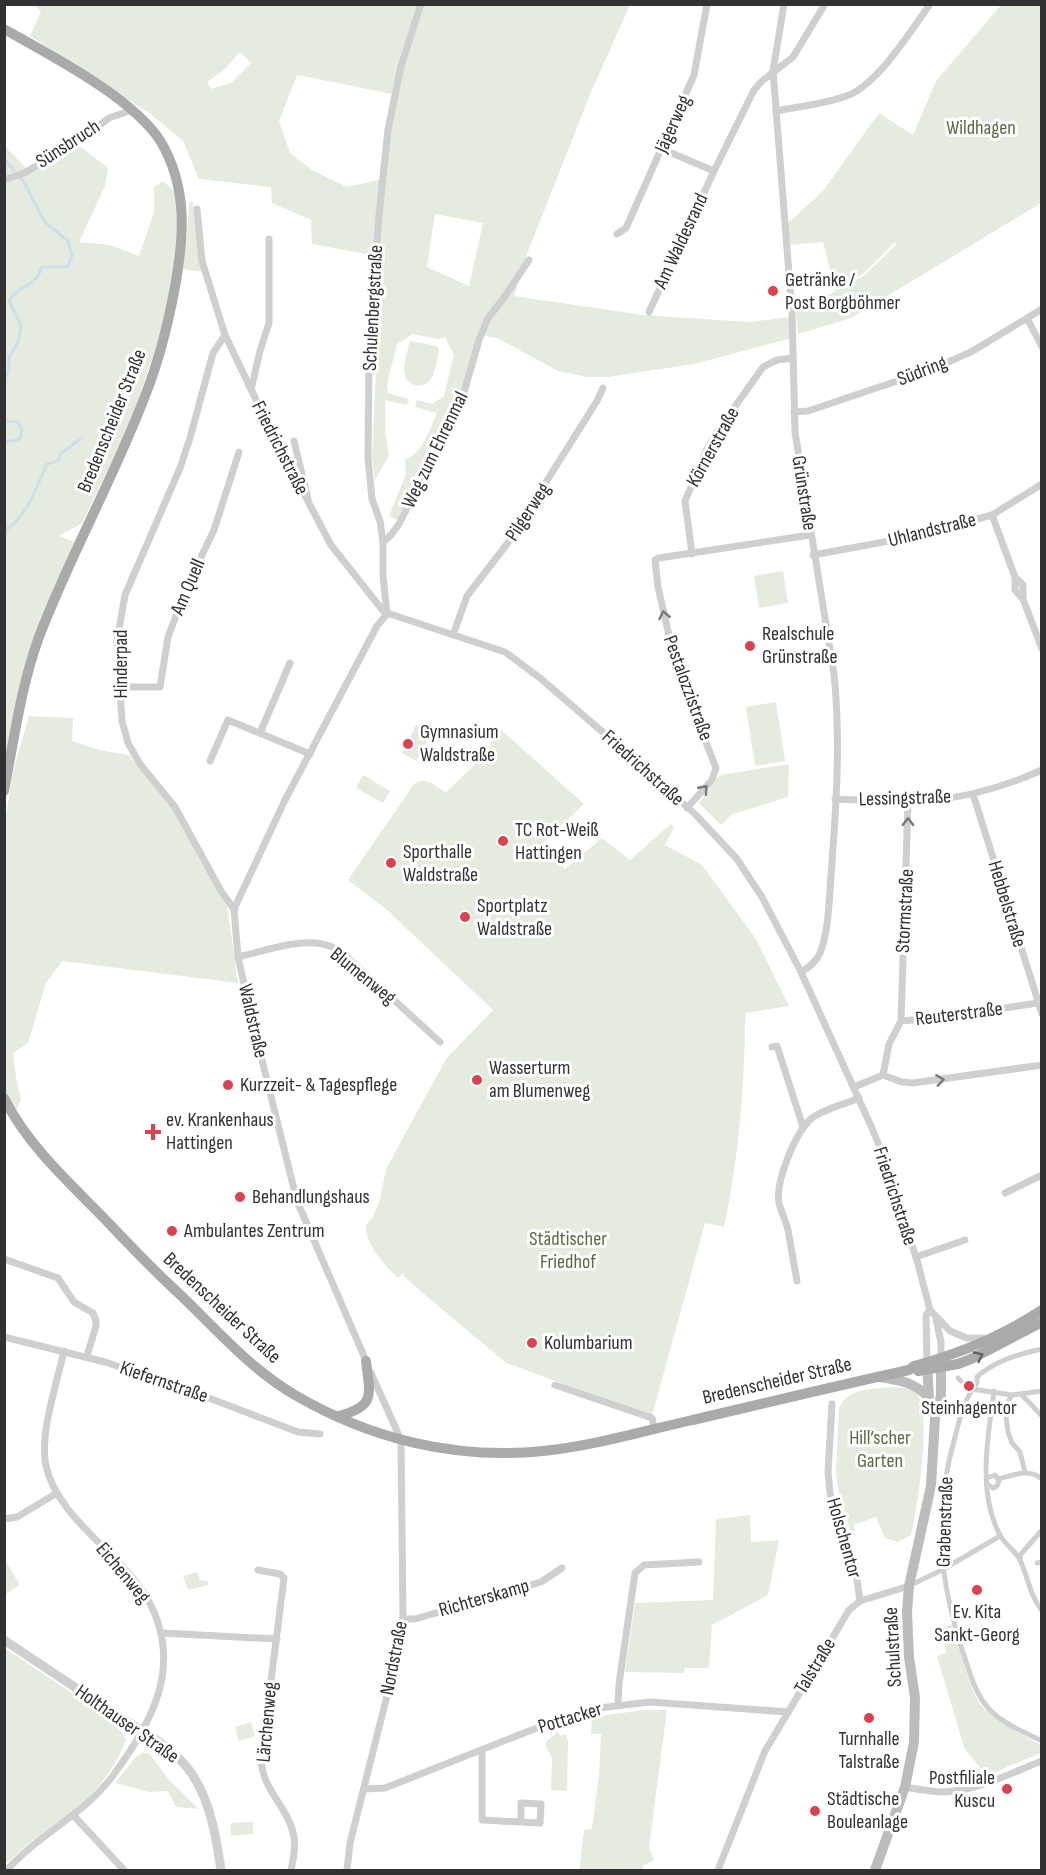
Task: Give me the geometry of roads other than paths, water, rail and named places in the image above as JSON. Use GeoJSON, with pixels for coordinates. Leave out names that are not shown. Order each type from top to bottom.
{"type":"FeatureCollection","features":[{"type":"Feature","properties":{"kind":"main road","name":"Bredenscheider Straße"},"geometry":{"type":"LineString","coordinates":[[4,29],[118,98],[151,129],[172,165],[179,186],[183,213],[174,291],[167,327],[146,395],[34,650],[4,791]]}},
{"type":"Feature","properties":{"kind":"main road","name":"Bredenscheider Straße"},"geometry":{"type":"LineString","coordinates":[[4,1098],[23,1130],[77,1191],[249,1363],[293,1394],[338,1417],[401,1440],[458,1451],[488,1453],[518,1453],[575,1446],[909,1370],[914,1366],[941,1363]]}},
{"type":"Feature","properties":{"kind":"main road"},"geometry":{"type":"LineString","coordinates":[[941,1363],[1041,1310]]}},
{"type":"Feature","properties":{"kind":"main road"},"geometry":{"type":"LineString","coordinates":[[941,1363],[971,1359],[1041,1322]]}},
{"type":"Feature","properties":{"kind":"main road"},"geometry":{"type":"LineString","coordinates":[[338,1417],[360,1409],[368,1400],[369,1384],[366,1361]]}},
{"type":"Feature","properties":{"kind":"main road","name":"Schulstraße"},"geometry":{"type":"LineString","coordinates":[[875,1870],[905,1787],[914,1742],[915,1718],[907,1632],[909,1586],[928,1507],[933,1473],[935,1418],[941,1395],[941,1363]]}},
{"type":"Feature","properties":{"kind":"main road","name":"Schulstraße"},"geometry":{"type":"LineString","coordinates":[[927,1366],[929,1398],[935,1418]]}},
{"type":"Feature","properties":{"kind":"main road"},"geometry":{"type":"LineString","coordinates":[[876,1377],[911,1383],[929,1398]]}},
{"type":"Feature","properties":{"kind":"street","name":"Schulenbergstraße"},"geometry":{"type":"LineString","coordinates":[[387,614],[383,576],[383,542],[380,521],[372,500],[368,458],[369,351],[388,130],[401,66],[421,4]]}},
{"type":"Feature","properties":{"kind":"street","name":"Jägerweg"},"geometry":{"type":"LineString","coordinates":[[617,234],[626,228],[694,75],[707,4]]}},
{"type":"Feature","properties":{"kind":"street","name":"Grünstraße"},"geometry":{"type":"LineString","coordinates":[[784,4],[773,71],[792,312],[794,412],[810,535],[836,692],[835,799],[824,938],[819,956],[810,967],[801,972]]}},
{"type":"Feature","properties":{"kind":"street","name":"Am Waldesrand"},"geometry":{"type":"LineString","coordinates":[[649,312],[754,90],[773,71],[793,57],[825,4]]}},
{"type":"Feature","properties":{"kind":"street"},"geometry":{"type":"LineString","coordinates":[[776,111],[839,99],[861,88],[886,64],[930,4]]}},
{"type":"Feature","properties":{"kind":"street","name":"Sünsbruch"},"geometry":{"type":"LineString","coordinates":[[8,179],[24,173],[75,144],[109,118],[132,110]]}},
{"type":"Feature","properties":{"kind":"street","name":"Am Waldesrand"},"geometry":{"type":"LineString","coordinates":[[662,148],[714,171]]}},
{"type":"Feature","properties":{"kind":"street","name":"Friedrichstraße"},"geometry":{"type":"LineString","coordinates":[[197,209],[202,261],[225,335],[331,545],[381,610],[387,614],[506,652],[549,685],[687,808],[736,859],[762,897],[801,972],[859,1098],[885,1161],[916,1257],[930,1310],[926,1315],[927,1366]]}},
{"type":"Feature","properties":{"kind":"street","name":"Friedrichstraße"},"geometry":{"type":"LineString","coordinates":[[251,390],[269,323],[269,239]]}},
{"type":"Feature","properties":{"kind":"street","name":"Weg zum Ehrenmal"},"geometry":{"type":"LineString","coordinates":[[383,542],[392,535],[399,524],[461,403],[479,340],[488,318],[529,260]]}},
{"type":"Feature","properties":{"kind":"street","name":"Südring"},"geometry":{"type":"LineString","coordinates":[[794,412],[808,411],[930,370],[970,352],[1041,309]]}},
{"type":"Feature","properties":{"kind":"street"},"geometry":{"type":"LineString","coordinates":[[1027,318],[1041,347]]}},
{"type":"Feature","properties":{"kind":"street","name":"Hinderpad"},"geometry":{"type":"LineString","coordinates":[[225,335],[213,353],[180,468],[125,595],[117,641],[122,721],[131,750],[175,807],[221,891],[234,909]]}},
{"type":"Feature","properties":{"kind":"street","name":"Körnerstraße"},"geometry":{"type":"LineString","coordinates":[[692,554],[685,501],[706,451],[760,370],[777,360],[793,358]]}},
{"type":"Feature","properties":{"kind":"street","name":"Pilgerweg"},"geometry":{"type":"LineString","coordinates":[[453,635],[467,596],[507,544],[547,484],[603,388]]}},
{"type":"Feature","properties":{"kind":"street"},"geometry":{"type":"LineString","coordinates":[[294,441],[310,507]]}},
{"type":"Feature","properties":{"kind":"street","name":"Am Quell"},"geometry":{"type":"LineString","coordinates":[[119,687],[160,687],[168,637],[188,584],[214,530],[239,452]]}},
{"type":"Feature","properties":{"kind":"street","name":"Uhlandstraße"},"geometry":{"type":"LineString","coordinates":[[813,555],[911,537],[992,515],[1041,484]]}},
{"type":"Feature","properties":{"kind":"street"},"geometry":{"type":"LineString","coordinates":[[992,515],[1015,577],[1023,585],[1023,599],[1041,649]]}},
{"type":"Feature","properties":{"kind":"street"},"geometry":{"type":"LineString","coordinates":[[692,554],[810,535]]}},
{"type":"Feature","properties":{"kind":"street","name":"Pestalozzistraße"},"geometry":{"type":"LineString","coordinates":[[687,808],[712,780],[716,768],[676,666],[658,587],[655,562],[659,558],[692,554]]}},
{"type":"Feature","properties":{"kind":"street","name":"Waldstraße"},"geometry":{"type":"LineString","coordinates":[[387,614],[377,626],[285,800],[234,909],[238,957],[297,1201],[401,1440]]}},
{"type":"Feature","properties":{"kind":"street"},"geometry":{"type":"LineString","coordinates":[[261,733],[290,663]]}},
{"type":"Feature","properties":{"kind":"street"},"geometry":{"type":"LineString","coordinates":[[210,761],[228,720],[310,754]]}},
{"type":"Feature","properties":{"kind":"street","name":"Lessingstraße"},"geometry":{"type":"LineString","coordinates":[[835,799],[908,802],[941,800],[1009,784],[1041,770]]}},
{"type":"Feature","properties":{"kind":"street","name":"Hebbelstraße"},"geometry":{"type":"LineString","coordinates":[[973,794],[1041,1014]]}},
{"type":"Feature","properties":{"kind":"street","name":"Stormstraße"},"geometry":{"type":"LineString","coordinates":[[901,1021],[908,802]]}},
{"type":"Feature","properties":{"kind":"street","name":"Blumenweg"},"geometry":{"type":"LineString","coordinates":[[238,957],[299,943],[316,942],[332,947],[348,958],[440,1042]]}},
{"type":"Feature","properties":{"kind":"street","name":"Reuterstraße"},"geometry":{"type":"LineString","coordinates":[[883,1075],[889,1044],[901,1021],[1038,1003]]}},
{"type":"Feature","properties":{"kind":"street"},"geometry":{"type":"LineString","coordinates":[[771,1047],[777,1046],[803,1127]]}},
{"type":"Feature","properties":{"kind":"street"},"geometry":{"type":"LineString","coordinates":[[854,1087],[883,1075],[902,1082],[914,1083],[1041,1065]]}},
{"type":"Feature","properties":{"kind":"street"},"geometry":{"type":"LineString","coordinates":[[797,1281],[788,1229],[778,1202],[783,1173],[793,1144],[803,1127],[820,1113],[859,1098]]}},
{"type":"Feature","properties":{"kind":"street"},"geometry":{"type":"LineString","coordinates":[[1005,1193],[1041,1175]]}},
{"type":"Feature","properties":{"kind":"street","name":"Friedrichstraße"},"geometry":{"type":"LineString","coordinates":[[916,1257],[965,1239]]}},
{"type":"Feature","properties":{"kind":"street"},"geometry":{"type":"LineString","coordinates":[[4,1259],[58,1278],[74,1302],[93,1313],[96,1326],[87,1356]]}},
{"type":"Feature","properties":{"kind":"street"},"geometry":{"type":"LineString","coordinates":[[930,1310],[950,1331],[967,1338],[977,1339],[997,1335]]}},
{"type":"Feature","properties":{"kind":"street"},"geometry":{"type":"LineString","coordinates":[[936,1316],[941,1342],[941,1363]]}},
{"type":"Feature","properties":{"kind":"street","name":"Kiefernstraße"},"geometry":{"type":"LineString","coordinates":[[4,1337],[87,1356],[158,1378],[298,1432],[320,1434]]}},
{"type":"Feature","properties":{"kind":"street","name":"Grabenstraße"},"geometry":{"type":"LineString","coordinates":[[1041,1350],[1016,1355],[978,1375],[977,1383],[966,1384],[969,1393],[944,1480],[941,1528],[942,1570],[955,1624],[975,1687],[986,1705],[1012,1726],[1041,1742]]}},
{"type":"Feature","properties":{"kind":"street","name":"Eichenweg"},"geometry":{"type":"LineString","coordinates":[[7,1868],[74,1816],[112,1776],[153,1713],[159,1693],[164,1659],[162,1633],[155,1613],[143,1592],[131,1576],[70,1512],[57,1493],[46,1467],[44,1447],[46,1427],[64,1351]]}},
{"type":"Feature","properties":{"kind":"street"},"geometry":{"type":"LineString","coordinates":[[966,1384],[1012,1395],[1041,1391]]}},
{"type":"Feature","properties":{"kind":"street"},"geometry":{"type":"LineString","coordinates":[[555,1385],[652,1418],[654,1429]]}},
{"type":"Feature","properties":{"kind":"street"},"geometry":{"type":"LineString","coordinates":[[994,1391],[987,1464],[988,1499],[1000,1536],[1020,1559],[1041,1611]]}},
{"type":"Feature","properties":{"kind":"street"},"geometry":{"type":"LineString","coordinates":[[1021,1394],[1041,1416]]}},
{"type":"Feature","properties":{"kind":"street"},"geometry":{"type":"LineString","coordinates":[[999,1411],[1012,1395]]}},
{"type":"Feature","properties":{"kind":"street"},"geometry":{"type":"LineString","coordinates":[[1012,1395],[1005,1407],[1008,1432],[1012,1443],[1020,1452],[1025,1472]]}},
{"type":"Feature","properties":{"kind":"street","name":"Holschentor"},"geometry":{"type":"LineString","coordinates":[[832,1404],[828,1472],[830,1493],[855,1565],[860,1600]]}},
{"type":"Feature","properties":{"kind":"street","name":"Nordstraße"},"geometry":{"type":"LineString","coordinates":[[347,1870],[350,1843],[395,1664],[403,1619],[401,1440]]}},
{"type":"Feature","properties":{"kind":"street"},"geometry":{"type":"LineString","coordinates":[[998,1479],[1025,1472],[1035,1474],[1041,1479]]}},
{"type":"Feature","properties":{"kind":"street"},"geometry":{"type":"LineString","coordinates":[[987,1481],[993,1475],[998,1479]]}},
{"type":"Feature","properties":{"kind":"street"},"geometry":{"type":"LineString","coordinates":[[987,1481],[990,1487],[995,1487],[998,1485],[998,1479]]}},
{"type":"Feature","properties":{"kind":"street"},"geometry":{"type":"LineString","coordinates":[[4,1519],[17,1517],[57,1493]]}},
{"type":"Feature","properties":{"kind":"street"},"geometry":{"type":"LineString","coordinates":[[1020,1559],[1021,1554],[1041,1530]]}},
{"type":"Feature","properties":{"kind":"street"},"geometry":{"type":"LineString","coordinates":[[860,1600],[909,1586],[942,1570],[992,1537],[1000,1536]]}},
{"type":"Feature","properties":{"kind":"street"},"geometry":{"type":"LineString","coordinates":[[618,1705],[635,1573],[644,1565],[699,1562]]}},
{"type":"Feature","properties":{"kind":"street","name":"Richterskamp"},"geometry":{"type":"LineString","coordinates":[[403,1619],[415,1619],[541,1582],[562,1568]]}},
{"type":"Feature","properties":{"kind":"street","name":"Lärchenweg"},"geometry":{"type":"LineString","coordinates":[[258,1570],[280,1574],[284,1578],[261,1760],[264,1778],[292,1832],[294,1848],[291,1870]]}},
{"type":"Feature","properties":{"kind":"street","name":"Talstraße"},"geometry":{"type":"LineString","coordinates":[[718,1870],[765,1751],[849,1610],[860,1600]]}},
{"type":"Feature","properties":{"kind":"street"},"geometry":{"type":"LineString","coordinates":[[162,1633],[277,1639]]}},
{"type":"Feature","properties":{"kind":"street","name":"Holthauser Straße"},"geometry":{"type":"LineString","coordinates":[[4,1640],[142,1731],[179,1759],[191,1774],[209,1811],[221,1870]]}},
{"type":"Feature","properties":{"kind":"street","name":"Pottacker"},"geometry":{"type":"LineString","coordinates":[[364,1789],[385,1788],[575,1714],[618,1705],[673,1702],[788,1713]]}},
{"type":"Feature","properties":{"kind":"street"},"geometry":{"type":"LineString","coordinates":[[482,1750],[482,1820],[521,1822]]}},
{"type":"Feature","properties":{"kind":"street"},"geometry":{"type":"LineString","coordinates":[[905,1787],[942,1792],[968,1789],[1041,1761]]}},
{"type":"Feature","properties":{"kind":"street"},"geometry":{"type":"LineString","coordinates":[[74,1816],[124,1870]]}},
{"type":"Feature","properties":{"kind":"waterway"},"geometry":{"type":"LineString","coordinates":[[4,159],[24,182],[44,221],[68,241],[72,256],[67,267],[42,267],[35,280],[17,292],[9,301],[21,326],[18,342],[9,357],[9,371],[4,379]]}},
{"type":"Feature","properties":{"kind":"waterway"},"geometry":{"type":"LineString","coordinates":[[4,421],[18,422],[22,430],[20,439],[4,442]]}},
{"type":"Feature","properties":{"kind":"waterway"},"geometry":{"type":"LineString","coordinates":[[7,529],[26,508],[47,464],[58,461],[60,454],[82,438]]}},
{"type":"Feature","properties":{"kind":"waterway"},"geometry":{"type":"LineString","coordinates":[[4,526],[7,529],[4,539]]}},
{"type":"Feature","properties":{"kind":"place","name":"Getränke / Post Borgböhmer"},"geometry":{"type":"Point","coordinates":[773,291]}},
{"type":"Feature","properties":{"kind":"place","name":"Realschule Grünstraße"},"geometry":{"type":"Point","coordinates":[750,646]}},
{"type":"Feature","properties":{"kind":"place","name":"Gymnasium Waldstraße"},"geometry":{"type":"Point","coordinates":[408,744]}},
{"type":"Feature","properties":{"kind":"place","name":"TC Rot-Weiß Hattingen"},"geometry":{"type":"Point","coordinates":[503,841]}},
{"type":"Feature","properties":{"kind":"place","name":"Sporthalle Waldstraße"},"geometry":{"type":"Point","coordinates":[391,863]}},
{"type":"Feature","properties":{"kind":"place","name":"Sportplatz Waldstraße"},"geometry":{"type":"Point","coordinates":[465,917]}},
{"type":"Feature","properties":{"kind":"place","name":"Wasserturm am Blumenweg"},"geometry":{"type":"Point","coordinates":[477,1080]}},
{"type":"Feature","properties":{"kind":"place","name":"Kurzzeit- & Tagespflege"},"geometry":{"type":"Point","coordinates":[228,1085]}},
{"type":"Feature","properties":{"kind":"place","name":"ev. Krankenhaus Hattingen"},"geometry":{"type":"Point","coordinates":[153,1132]}},
{"type":"Feature","properties":{"kind":"place","name":"Behandlungshaus"},"geometry":{"type":"Point","coordinates":[240,1197]}},
{"type":"Feature","properties":{"kind":"place","name":"Ambulantes Zentrum"},"geometry":{"type":"Point","coordinates":[172,1231]}},
{"type":"Feature","properties":{"kind":"place","name":"Kolumbarium"},"geometry":{"type":"Point","coordinates":[532,1343]}},
{"type":"Feature","properties":{"kind":"place","name":"Steinhagentor"},"geometry":{"type":"Point","coordinates":[969,1386]}},
{"type":"Feature","properties":{"kind":"place","name":"Ev. Kita Sankt-Georg"},"geometry":{"type":"Point","coordinates":[977,1590]}},
{"type":"Feature","properties":{"kind":"place","name":"Turnhalle Talstraße"},"geometry":{"type":"Point","coordinates":[869,1718]}},
{"type":"Feature","properties":{"kind":"place","name":"Postfiliale Kuscu"},"geometry":{"type":"Point","coordinates":[1007,1789]}},
{"type":"Feature","properties":{"kind":"place","name":"Städtische Bouleanlage"},"geometry":{"type":"Point","coordinates":[815,1811]}},
{"type":"Feature","properties":{"kind":"park label","name":"Wildhagen"},"geometry":{"type":"Point","coordinates":[981,128]}},
{"type":"Feature","properties":{"kind":"park label","name":"Städtischer Friedhof"},"geometry":{"type":"Point","coordinates":[568,1250]}},
{"type":"Feature","properties":{"kind":"park label","name":"Hill’scher Garten"},"geometry":{"type":"Point","coordinates":[880,1450]}}]}
